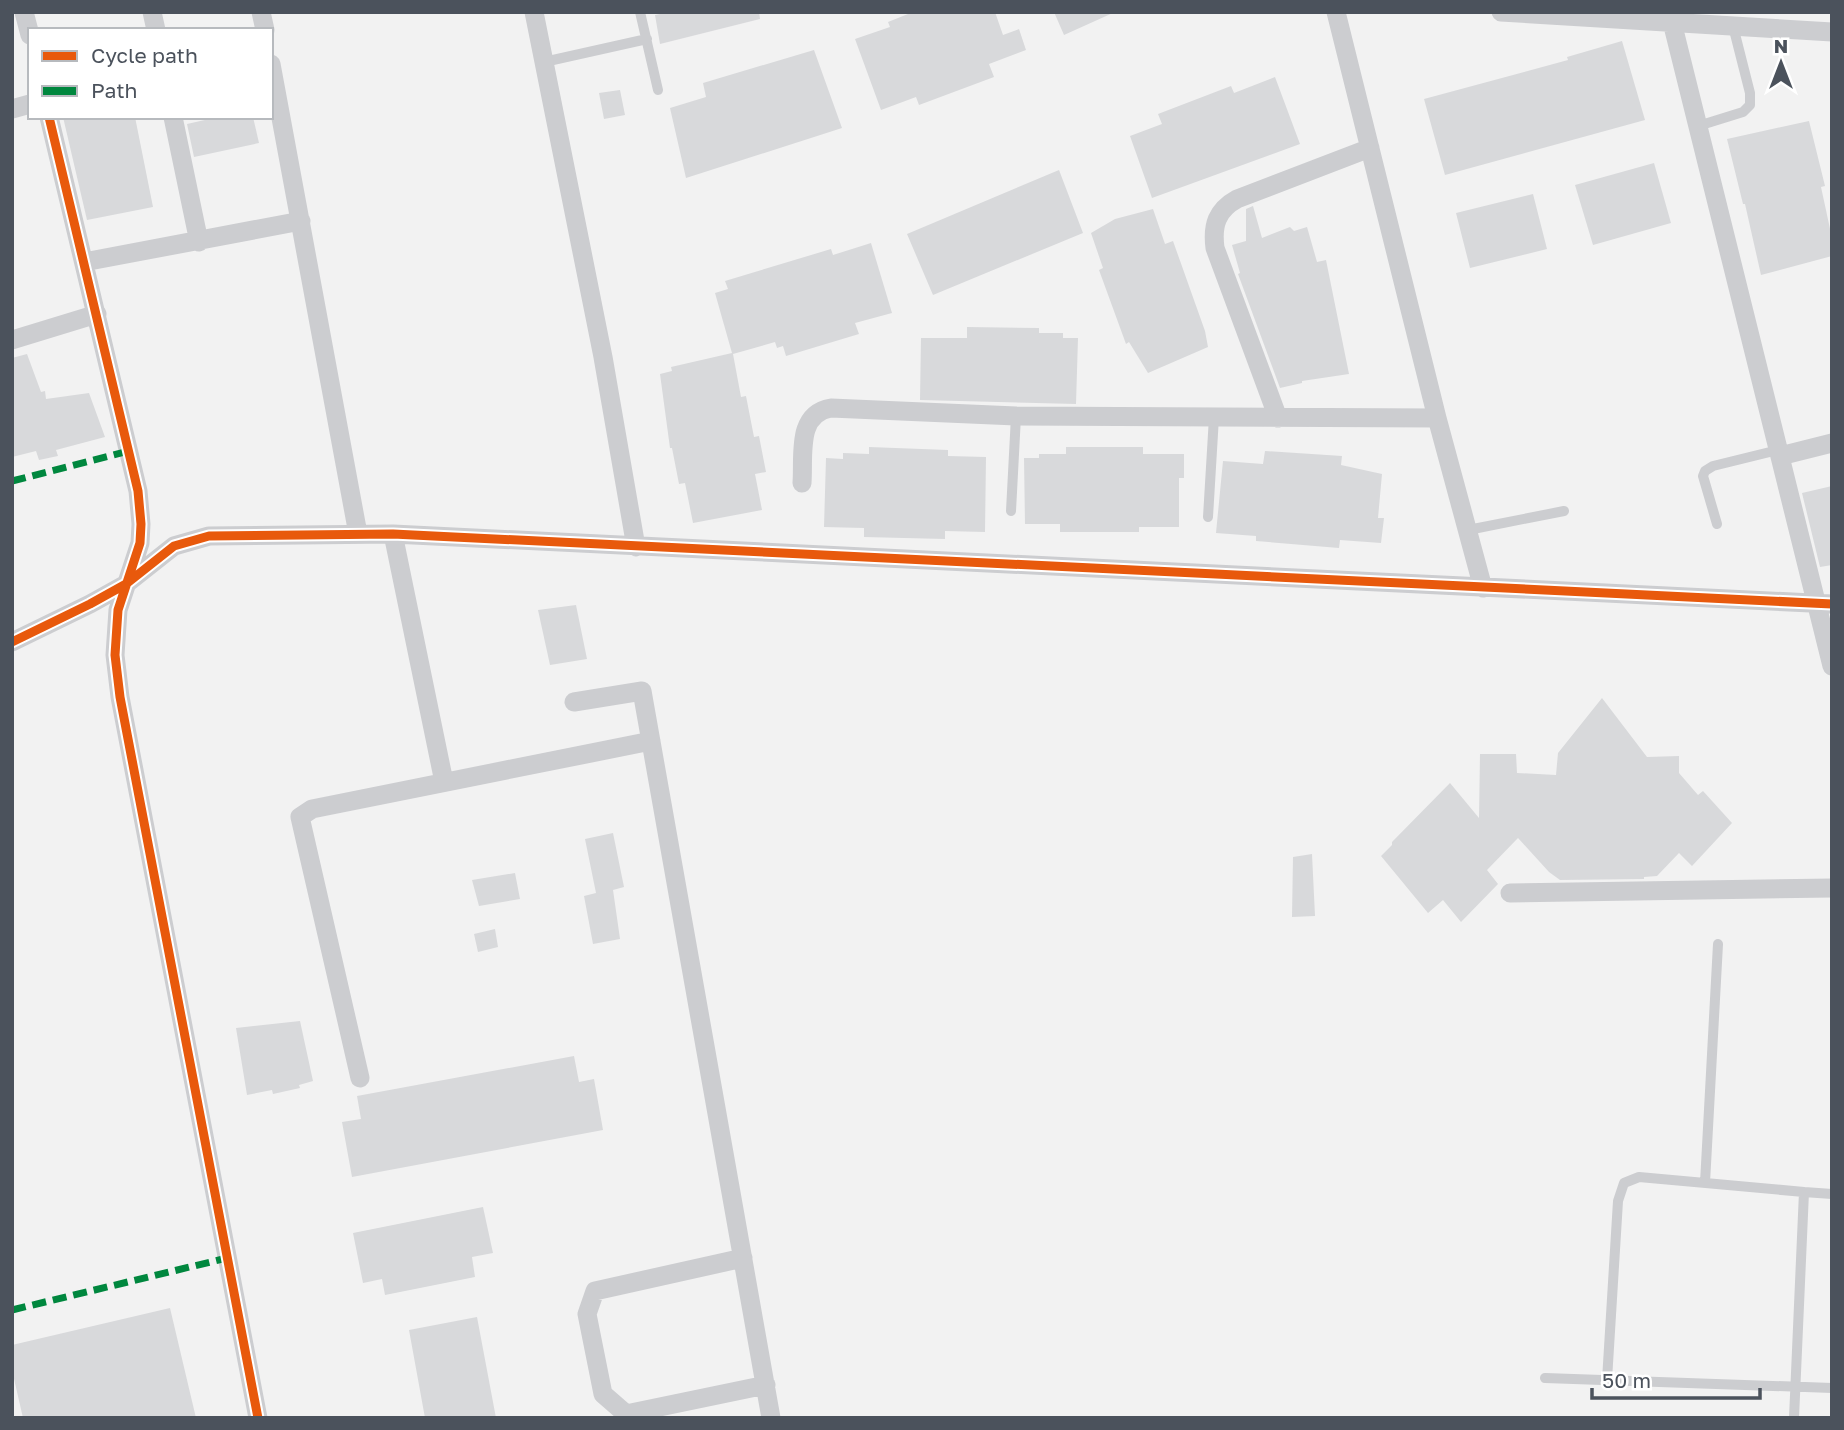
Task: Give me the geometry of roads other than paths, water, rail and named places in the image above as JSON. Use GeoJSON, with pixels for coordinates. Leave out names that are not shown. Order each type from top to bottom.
{"type":"FeatureCollection","features":[{"type":"Feature","properties":{"kind":"street"},"geometry":{"type":"LineString","coordinates":[[534,12],[603,356],[636,547]]}},
{"type":"Feature","properties":{"kind":"street"},"geometry":{"type":"LineString","coordinates":[[1336,12],[1437,418],[1483,588]]}},
{"type":"Feature","properties":{"kind":"street"},"geometry":{"type":"LineString","coordinates":[[1501,12],[1832,32]]}},
{"type":"Feature","properties":{"kind":"street"},"geometry":{"type":"LineString","coordinates":[[1672,22],[1779,453],[1824,604],[1832,666]]}},
{"type":"Feature","properties":{"kind":"street"},"geometry":{"type":"LineString","coordinates":[[273,74],[358,534]]}},
{"type":"Feature","properties":{"kind":"street"},"geometry":{"type":"LineString","coordinates":[[49,119],[138,491],[141,524],[139,543],[118,610],[115,655],[120,697],[258,1418]]}},
{"type":"Feature","properties":{"kind":"street"},"geometry":{"type":"LineString","coordinates":[[173,119],[199,242]]}},
{"type":"Feature","properties":{"kind":"street"},"geometry":{"type":"LineString","coordinates":[[1278,418],[1215,248],[1214,226],[1225,205],[1237,199],[1370,148]]}},
{"type":"Feature","properties":{"kind":"street"},"geometry":{"type":"LineString","coordinates":[[84,262],[301,221]]}},
{"type":"Feature","properties":{"kind":"street"},"geometry":{"type":"LineString","coordinates":[[12,340],[97,314]]}},
{"type":"Feature","properties":{"kind":"street"},"geometry":{"type":"LineString","coordinates":[[803,483],[807,425],[811,418],[824,409],[1016,416],[1437,418]]}},
{"type":"Feature","properties":{"kind":"street"},"geometry":{"type":"LineString","coordinates":[[1779,453],[1832,443]]}},
{"type":"Feature","properties":{"kind":"street"},"geometry":{"type":"LineString","coordinates":[[393,534],[444,782]]}},
{"type":"Feature","properties":{"kind":"street"},"geometry":{"type":"LineString","coordinates":[[12,642],[126,584],[174,546],[209,536],[393,534],[1824,604]]}},
{"type":"Feature","properties":{"kind":"street"},"geometry":{"type":"LineString","coordinates":[[573,702],[642,691],[771,1418]]}},
{"type":"Feature","properties":{"kind":"street"},"geometry":{"type":"LineString","coordinates":[[360,1078],[300,817],[312,809],[651,741]]}},
{"type":"Feature","properties":{"kind":"street"},"geometry":{"type":"LineString","coordinates":[[1510,893],[1832,888]]}},
{"type":"Feature","properties":{"kind":"street"},"geometry":{"type":"LineString","coordinates":[[743,1258],[595,1291],[587,1314],[603,1394],[626,1414],[766,1385]]}},
{"type":"Feature","properties":{"kind":"lane"},"geometry":{"type":"LineString","coordinates":[[640,12],[658,90]]}},
{"type":"Feature","properties":{"kind":"lane"},"geometry":{"type":"LineString","coordinates":[[1698,126],[1743,112],[1751,105],[1751,93],[1733,25]]}},
{"type":"Feature","properties":{"kind":"lane"},"geometry":{"type":"LineString","coordinates":[[544,62],[647,39]]}},
{"type":"Feature","properties":{"kind":"lane"},"geometry":{"type":"LineString","coordinates":[[1011,511],[1016,416]]}},
{"type":"Feature","properties":{"kind":"lane"},"geometry":{"type":"LineString","coordinates":[[1208,517],[1214,417]]}},
{"type":"Feature","properties":{"kind":"lane"},"geometry":{"type":"LineString","coordinates":[[1717,524],[1703,476],[1705,471],[1713,466],[1779,453]]}},
{"type":"Feature","properties":{"kind":"lane"},"geometry":{"type":"LineString","coordinates":[[1468,530],[1564,511]]}},
{"type":"Feature","properties":{"kind":"lane"},"geometry":{"type":"LineString","coordinates":[[1705,1183],[1718,944]]}},
{"type":"Feature","properties":{"kind":"lane"},"geometry":{"type":"LineString","coordinates":[[1607,1380],[1618,1201],[1624,1183],[1639,1177],[1832,1194]]}},
{"type":"Feature","properties":{"kind":"lane"},"geometry":{"type":"LineString","coordinates":[[1794,1418],[1793,1387],[1804,1192]]}},
{"type":"Feature","properties":{"kind":"lane"},"geometry":{"type":"LineString","coordinates":[[1545,1378],[1832,1388]]}}]}
